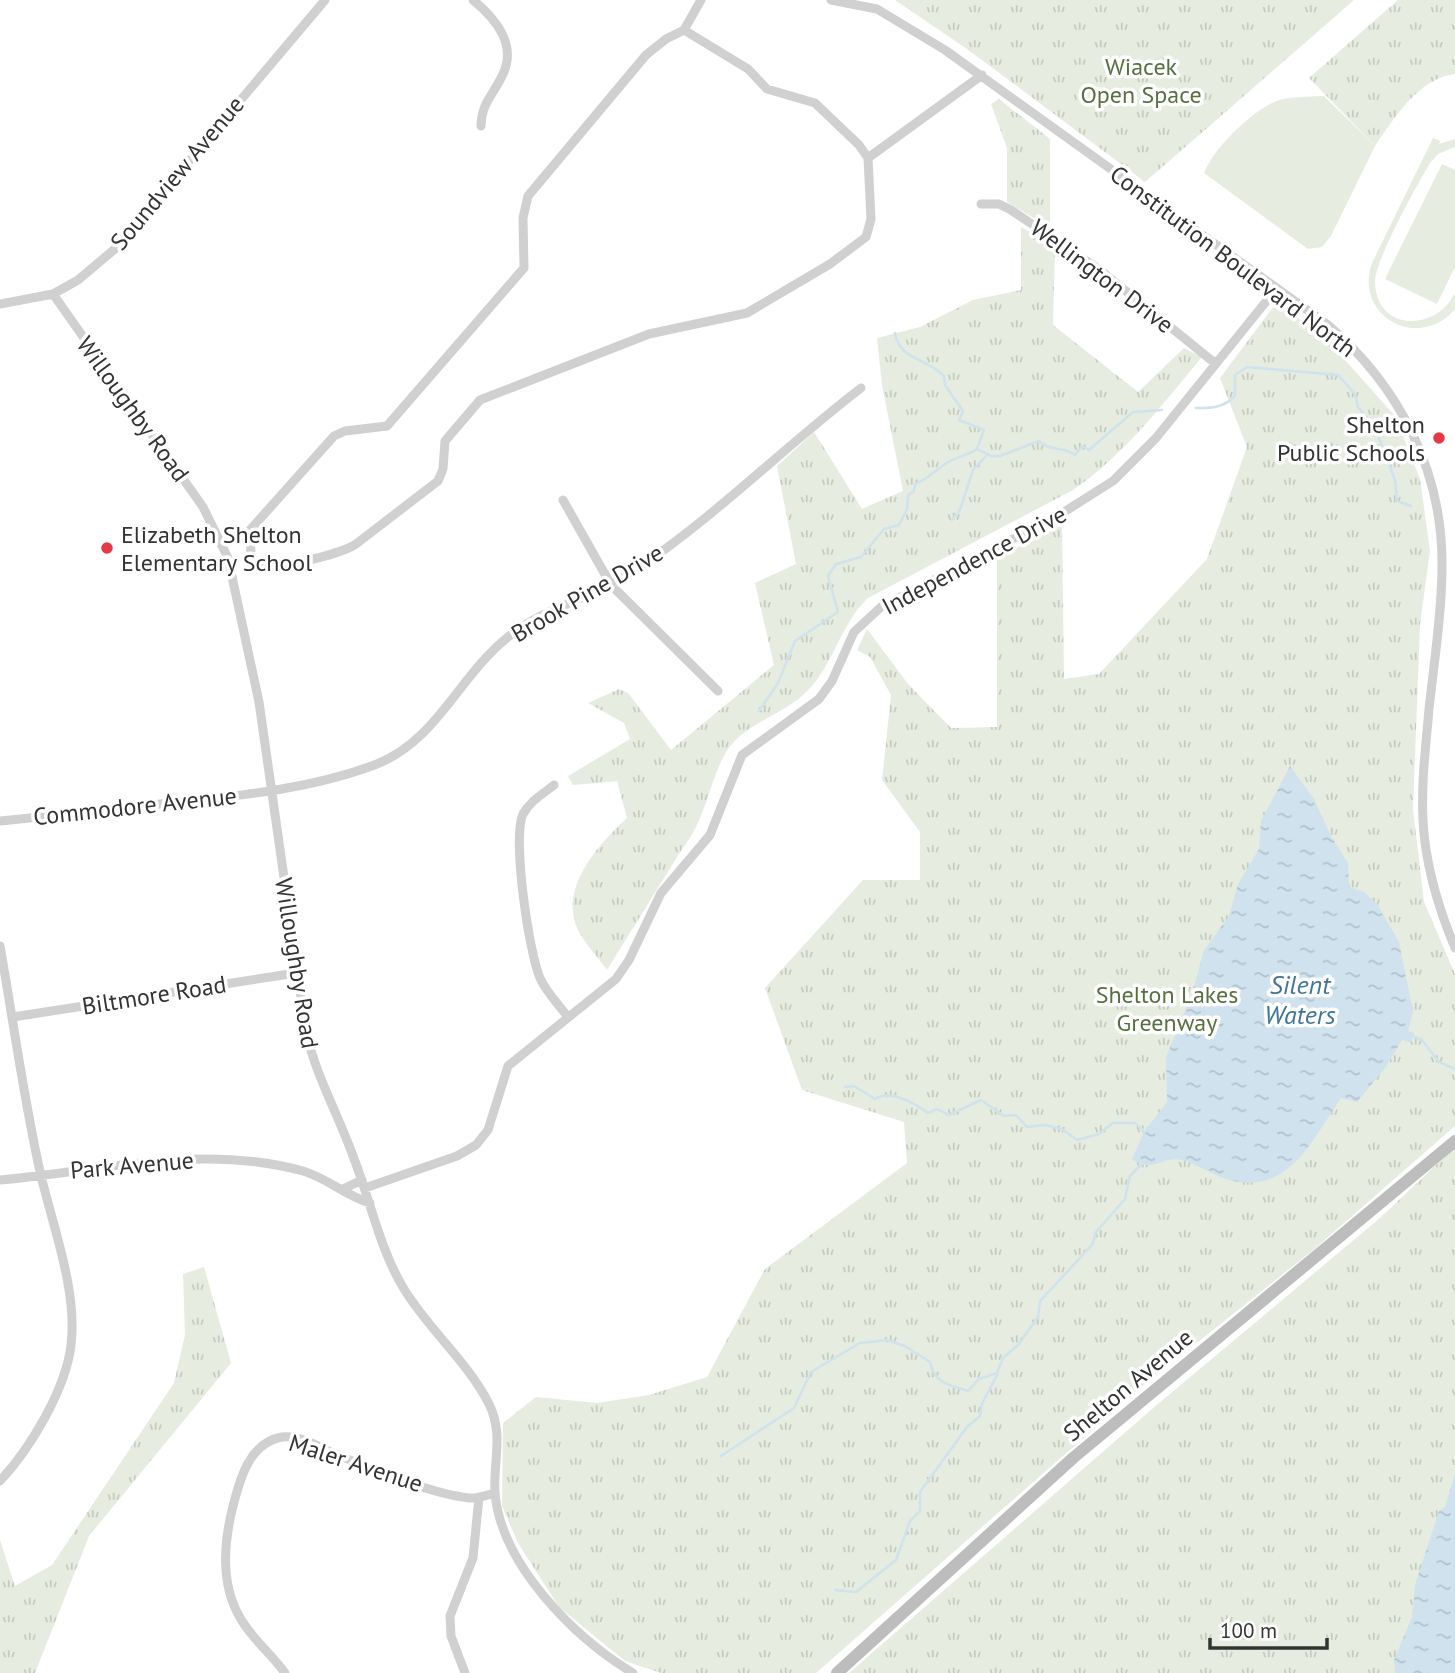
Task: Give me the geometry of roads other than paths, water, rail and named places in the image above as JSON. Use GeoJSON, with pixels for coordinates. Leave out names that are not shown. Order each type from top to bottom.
{"type":"FeatureCollection","features":[{"type":"Feature","properties":{"kind":"main road","name":"Shelton Avenue"},"geometry":{"type":"LineString","coordinates":[[837,1673],[1073,1458],[1455,1141]]}},
{"type":"Feature","properties":{"kind":"street","name":"Soundview Avenue"},"geometry":{"type":"LineString","coordinates":[[0,303],[53,294],[78,280],[116,248],[325,0]]}},
{"type":"Feature","properties":{"kind":"street"},"geometry":{"type":"LineString","coordinates":[[473,0],[499,23],[506,45],[504,70],[482,108],[481,127]]}},
{"type":"Feature","properties":{"kind":"street"},"geometry":{"type":"LineString","coordinates":[[684,30],[748,69],[767,89],[815,103],[859,145],[868,158],[871,219],[866,237],[830,264],[747,313],[649,334],[480,400],[445,441],[443,469],[438,481],[343,553],[261,564],[251,556],[250,530],[334,436],[345,431],[387,426],[524,268],[523,218],[528,196],[646,55],[666,38],[684,30],[701,0]]}},
{"type":"Feature","properties":{"kind":"street","name":"Constitution Boulevard North"},"geometry":{"type":"LineString","coordinates":[[831,0],[877,9],[982,75],[1277,288],[1336,333],[1376,373],[1407,423],[1431,483],[1439,520],[1442,567],[1425,750],[1423,820],[1433,886],[1455,948]]}},
{"type":"Feature","properties":{"kind":"street"},"geometry":{"type":"LineString","coordinates":[[868,158],[982,75]]}},
{"type":"Feature","properties":{"kind":"street","name":"Wellington Drive"},"geometry":{"type":"LineString","coordinates":[[981,204],[999,204],[1011,210],[1079,255],[1216,364]]}},
{"type":"Feature","properties":{"kind":"street","name":"Independence Drive"},"geometry":{"type":"LineString","coordinates":[[364,1184],[457,1156],[476,1145],[492,1118],[509,1066],[606,989],[629,960],[661,893],[710,835],[742,755],[820,699],[862,622],[881,607],[1056,517],[1098,491],[1126,469],[1156,439],[1277,288]]}},
{"type":"Feature","properties":{"kind":"street","name":"Willoughby Road"},"geometry":{"type":"LineString","coordinates":[[53,294],[202,507],[220,538],[233,577],[259,702],[296,973],[310,1052],[402,1286],[491,1407],[498,1440],[495,1493],[508,1536],[540,1592],[579,1632],[633,1673]]}},
{"type":"Feature","properties":{"kind":"street","name":"Brook Pine Drive"},"geometry":{"type":"LineString","coordinates":[[271,792],[375,765],[406,751],[426,732],[487,655],[508,637],[554,608],[611,585],[672,545],[861,388]]}},
{"type":"Feature","properties":{"kind":"street"},"geometry":{"type":"LineString","coordinates":[[563,500],[611,585],[718,691]]}},
{"type":"Feature","properties":{"kind":"street"},"geometry":{"type":"LineString","coordinates":[[554,785],[532,801],[523,816],[520,860],[534,957],[541,979],[568,1017]]}},
{"type":"Feature","properties":{"kind":"street","name":"Commodore Avenue"},"geometry":{"type":"LineString","coordinates":[[0,821],[271,792]]}},
{"type":"Feature","properties":{"kind":"street"},"geometry":{"type":"LineString","coordinates":[[0,946],[41,1174],[69,1289],[71,1345],[55,1396],[22,1454],[0,1481]]}},
{"type":"Feature","properties":{"kind":"street","name":"Biltmore Road"},"geometry":{"type":"LineString","coordinates":[[13,1017],[296,973]]}},
{"type":"Feature","properties":{"kind":"street","name":"Park Avenue"},"geometry":{"type":"LineString","coordinates":[[0,1180],[179,1158],[291,1168],[370,1203]]}},
{"type":"Feature","properties":{"kind":"street"},"geometry":{"type":"LineString","coordinates":[[343,1189],[364,1184]]}},
{"type":"Feature","properties":{"kind":"street","name":"Maler Avenue"},"geometry":{"type":"LineString","coordinates":[[285,1673],[244,1625],[230,1599],[226,1584],[228,1529],[233,1508],[245,1469],[260,1448],[279,1438],[292,1437],[424,1485],[470,1498],[495,1493]]}},
{"type":"Feature","properties":{"kind":"street"},"geometry":{"type":"LineString","coordinates":[[465,1673],[451,1636],[450,1616],[473,1559],[479,1497]]}},
{"type":"Feature","properties":{"kind":"water","name":"Silent Waters"},"geometry":{"type":"Polygon","coordinates":[[[1290,766],[1314,799],[1331,836],[1348,863],[1349,887],[1364,892],[1377,904],[1399,942],[1413,1012],[1408,1031],[1414,1033],[1411,1043],[1402,1040],[1385,1068],[1357,1102],[1341,1098],[1308,1147],[1282,1173],[1266,1180],[1248,1183],[1226,1179],[1182,1160],[1169,1160],[1152,1165],[1140,1163],[1132,1159],[1144,1132],[1167,1102],[1166,1057],[1192,994],[1204,950],[1229,916],[1238,884],[1259,849],[1261,821],[1290,766]]]}},
{"type":"Feature","properties":{"kind":"water"},"geometry":{"type":"Polygon","coordinates":[[[1455,1474],[1455,1673],[1395,1673],[1394,1660],[1412,1617],[1415,1585],[1439,1511],[1445,1507],[1455,1474]]]}},
{"type":"Feature","properties":{"kind":"waterway"},"geometry":{"type":"LineString","coordinates":[[895,333],[902,349],[944,376],[945,385],[963,411],[959,420],[984,430],[977,449]]}},
{"type":"Feature","properties":{"kind":"waterway"},"geometry":{"type":"LineString","coordinates":[[1196,408],[1217,406],[1231,400],[1235,396],[1235,375],[1247,367],[1338,375],[1355,394],[1358,407],[1375,428],[1395,480],[1397,501],[1411,506]]}},
{"type":"Feature","properties":{"kind":"waterway"},"geometry":{"type":"LineString","coordinates":[[759,711],[778,683],[795,641],[838,612],[828,576],[836,564],[861,557],[884,529],[899,525],[907,509],[908,495],[914,491],[915,484],[950,461],[977,449],[991,456],[1000,456],[1039,441],[1048,447],[1075,455],[1082,446],[1089,450],[1133,412],[1162,410]]}},
{"type":"Feature","properties":{"kind":"waterway"},"geometry":{"type":"LineString","coordinates":[[952,520],[960,510],[973,470],[988,454]]}},
{"type":"Feature","properties":{"kind":"waterway"},"geometry":{"type":"LineString","coordinates":[[1412,1036],[1422,1040],[1439,1062],[1455,1069]]}},
{"type":"Feature","properties":{"kind":"waterway"},"geometry":{"type":"LineString","coordinates":[[845,1087],[854,1086],[875,1099],[881,1096],[902,1098],[928,1113],[937,1109],[949,1115],[981,1100],[1004,1116],[1016,1115],[1027,1127],[1045,1125],[1062,1129],[1077,1140],[1099,1134],[1113,1123],[1135,1123],[1145,1132]]}},
{"type":"Feature","properties":{"kind":"waterway"},"geometry":{"type":"LineString","coordinates":[[721,1456],[794,1408],[811,1372],[860,1343],[887,1340],[905,1346],[930,1362],[935,1375],[943,1382],[968,1391],[979,1379],[997,1373],[1003,1358],[1018,1345],[1038,1317],[1040,1301],[1092,1245],[1096,1232],[1125,1199],[1130,1176],[1142,1164]]}},
{"type":"Feature","properties":{"kind":"waterway"},"geometry":{"type":"LineString","coordinates":[[835,1590],[856,1592],[896,1560],[910,1521],[920,1511],[920,1492],[967,1427],[980,1416],[982,1404],[997,1375]]}},
{"type":"Feature","properties":{"kind":"place","name":"Shelton Public Schools"},"geometry":{"type":"Point","coordinates":[1439,438]}},
{"type":"Feature","properties":{"kind":"place","name":"Elizabeth Shelton Elementary School"},"geometry":{"type":"Point","coordinates":[107,548]}},
{"type":"Feature","properties":{"kind":"park label","name":"Wiacek Open Space"},"geometry":{"type":"Point","coordinates":[1141,80]}},
{"type":"Feature","properties":{"kind":"park label","name":"Shelton Lakes Greenway"},"geometry":{"type":"Point","coordinates":[1167,1008]}}]}
